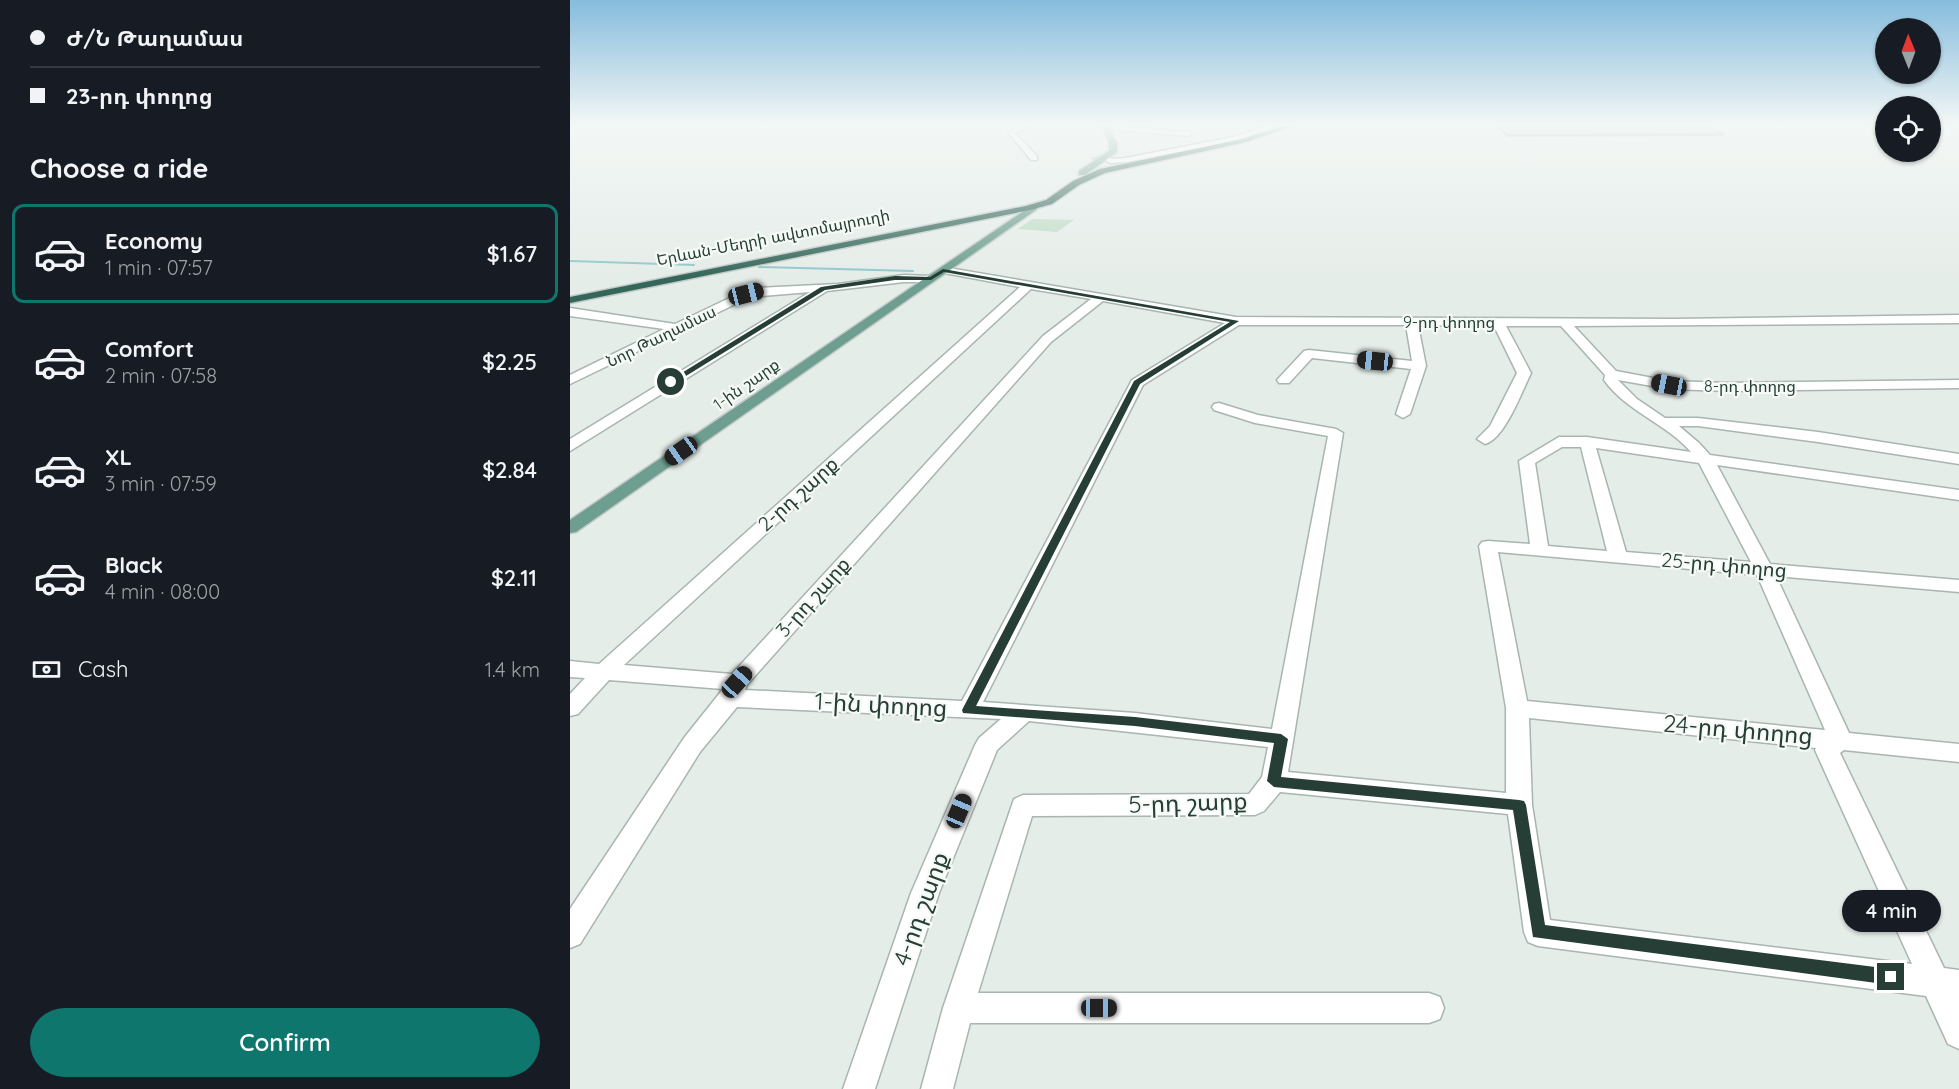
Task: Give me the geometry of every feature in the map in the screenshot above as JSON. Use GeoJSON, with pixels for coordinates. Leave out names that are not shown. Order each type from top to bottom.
{"type":"FeatureCollection","features":[{"type":"Feature","properties":{"kind":"highway","name":"Երևան-Մեղրի ավտոմայրուղի"},"geometry":{"type":"LineString","coordinates":[[570,293],[1010,207],[1031,201],[1079,175]]}},
{"type":"Feature","properties":{"kind":"highway"},"geometry":{"type":"LineString","coordinates":[[1076,183],[1083,175]]}},
{"type":"Feature","properties":{"kind":"highway"},"geometry":{"type":"LineString","coordinates":[[1076,183],[1095,175]]}},
{"type":"Feature","properties":{"kind":"highway","name":"Երևան-Մեղրի ավտոմայրուղի"},"geometry":{"type":"LineString","coordinates":[[570,300],[1034,207],[1049,202],[1076,183]]}},
{"type":"Feature","properties":{"kind":"highway"},"geometry":{"type":"LineString","coordinates":[[1034,207],[1055,189]]}},
{"type":"Feature","properties":{"kind":"highway"},"geometry":{"type":"LineString","coordinates":[[998,214],[1020,214],[1017,218]]}},
{"type":"Feature","properties":{"kind":"main road","name":"1-ին շարք"},"geometry":{"type":"LineString","coordinates":[[570,528],[577,516],[1034,207]]}},
{"type":"Feature","properties":{"kind":"street","name":"9-րդ փողոց"},"geometry":{"type":"LineString","coordinates":[[937,274],[1030,284],[1236,321],[1565,322],[1959,319]]}},
{"type":"Feature","properties":{"kind":"street","name":"Նոր Թաղամաս"},"geometry":{"type":"LineString","coordinates":[[570,380],[746,294],[762,290],[823,289],[937,274]]}},
{"type":"Feature","properties":{"kind":"street","name":"2-րդ շարք"},"geometry":{"type":"LineString","coordinates":[[570,708],[603,672],[1030,284]]}},
{"type":"Feature","properties":{"kind":"street"},"geometry":{"type":"LineString","coordinates":[[570,446],[823,289]]}},
{"type":"Feature","properties":{"kind":"street","name":"3-րդ շարք"},"geometry":{"type":"LineString","coordinates":[[570,934],[692,745],[734,690],[1047,339],[1101,297]]}},
{"type":"Feature","properties":{"kind":"street"},"geometry":{"type":"LineString","coordinates":[[570,312],[678,328]]}},
{"type":"Feature","properties":{"kind":"street"},"geometry":{"type":"LineString","coordinates":[[968,710],[1137,383],[1236,321]]}},
{"type":"Feature","properties":{"kind":"street"},"geometry":{"type":"LineString","coordinates":[[1403,414],[1419,366],[1411,322]]}},
{"type":"Feature","properties":{"kind":"street"},"geometry":{"type":"LineString","coordinates":[[1485,440],[1496,428],[1524,373],[1498,322]]}},
{"type":"Feature","properties":{"kind":"street"},"geometry":{"type":"LineString","coordinates":[[1565,322],[1591,354],[1612,374],[1611,380],[1616,387],[1630,400],[1687,438],[1704,457],[1765,568],[1841,740],[1827,750],[1947,984],[1959,1033]]}},
{"type":"Feature","properties":{"kind":"street"},"geometry":{"type":"LineString","coordinates":[[1284,380],[1309,354],[1419,366]]}},
{"type":"Feature","properties":{"kind":"street","name":"8-րդ փողոց"},"geometry":{"type":"LineString","coordinates":[[1612,374],[1669,385],[1729,387],[1959,384]]}},
{"type":"Feature","properties":{"kind":"street","name":"5-րդ շարք"},"geometry":{"type":"LineString","coordinates":[[937,1089],[958,1008],[1023,806],[1256,804],[1274,781],[1336,433],[1255,419],[1220,407]]}},
{"type":"Feature","properties":{"kind":"street"},"geometry":{"type":"LineString","coordinates":[[1665,422],[1709,423],[1959,459]]}},
{"type":"Feature","properties":{"kind":"street"},"geometry":{"type":"LineString","coordinates":[[1540,550],[1527,461],[1559,442],[1587,442],[1704,457],[1959,495]]}},
{"type":"Feature","properties":{"kind":"street"},"geometry":{"type":"LineString","coordinates":[[1587,442],[1618,557]]}},
{"type":"Feature","properties":{"kind":"street","name":"25-րդ փողոց"},"geometry":{"type":"LineString","coordinates":[[1517,708],[1488,546],[1959,586]]}},
{"type":"Feature","properties":{"kind":"street","name":"1-ին փողոց"},"geometry":{"type":"LineString","coordinates":[[570,669],[734,690],[968,710],[1024,712],[1281,739]]}},
{"type":"Feature","properties":{"kind":"street"},"geometry":{"type":"LineString","coordinates":[[1517,708],[1519,805],[1538,932],[1947,984]]}},
{"type":"Feature","properties":{"kind":"street","name":"24-րդ փողոց"},"geometry":{"type":"LineString","coordinates":[[1517,708],[1959,753]]}},
{"type":"Feature","properties":{"kind":"street","name":"4-րդ շարք"},"geometry":{"type":"LineString","coordinates":[[859,1089],[925,893],[987,745],[1024,712]]}},
{"type":"Feature","properties":{"kind":"street"},"geometry":{"type":"LineString","coordinates":[[1274,781],[1519,805]]}},
{"type":"Feature","properties":{"kind":"street"},"geometry":{"type":"LineString","coordinates":[[958,1008],[1429,1008]]}},
{"type":"Feature","properties":{"kind":"green space"},"geometry":{"type":"Polygon","coordinates":[[[1032,219],[1074,220],[1057,232],[1018,229],[1032,219]]]}},
{"type":"Feature","properties":{"kind":"waterway"},"geometry":{"type":"LineString","coordinates":[[570,261],[694,265]]}},
{"type":"Feature","properties":{"kind":"waterway"},"geometry":{"type":"LineString","coordinates":[[759,267],[913,271]]}},
{"type":"Feature","properties":{"kind":"route"},"geometry":{"type":"LineString","coordinates":[[671,382],[823,289],[895,278],[931,279],[943,270],[1236,321],[1137,383],[968,710],[1024,712],[1135,722],[1281,739],[1274,781],[1519,805],[1538,932],[1891,977]]}}]}
